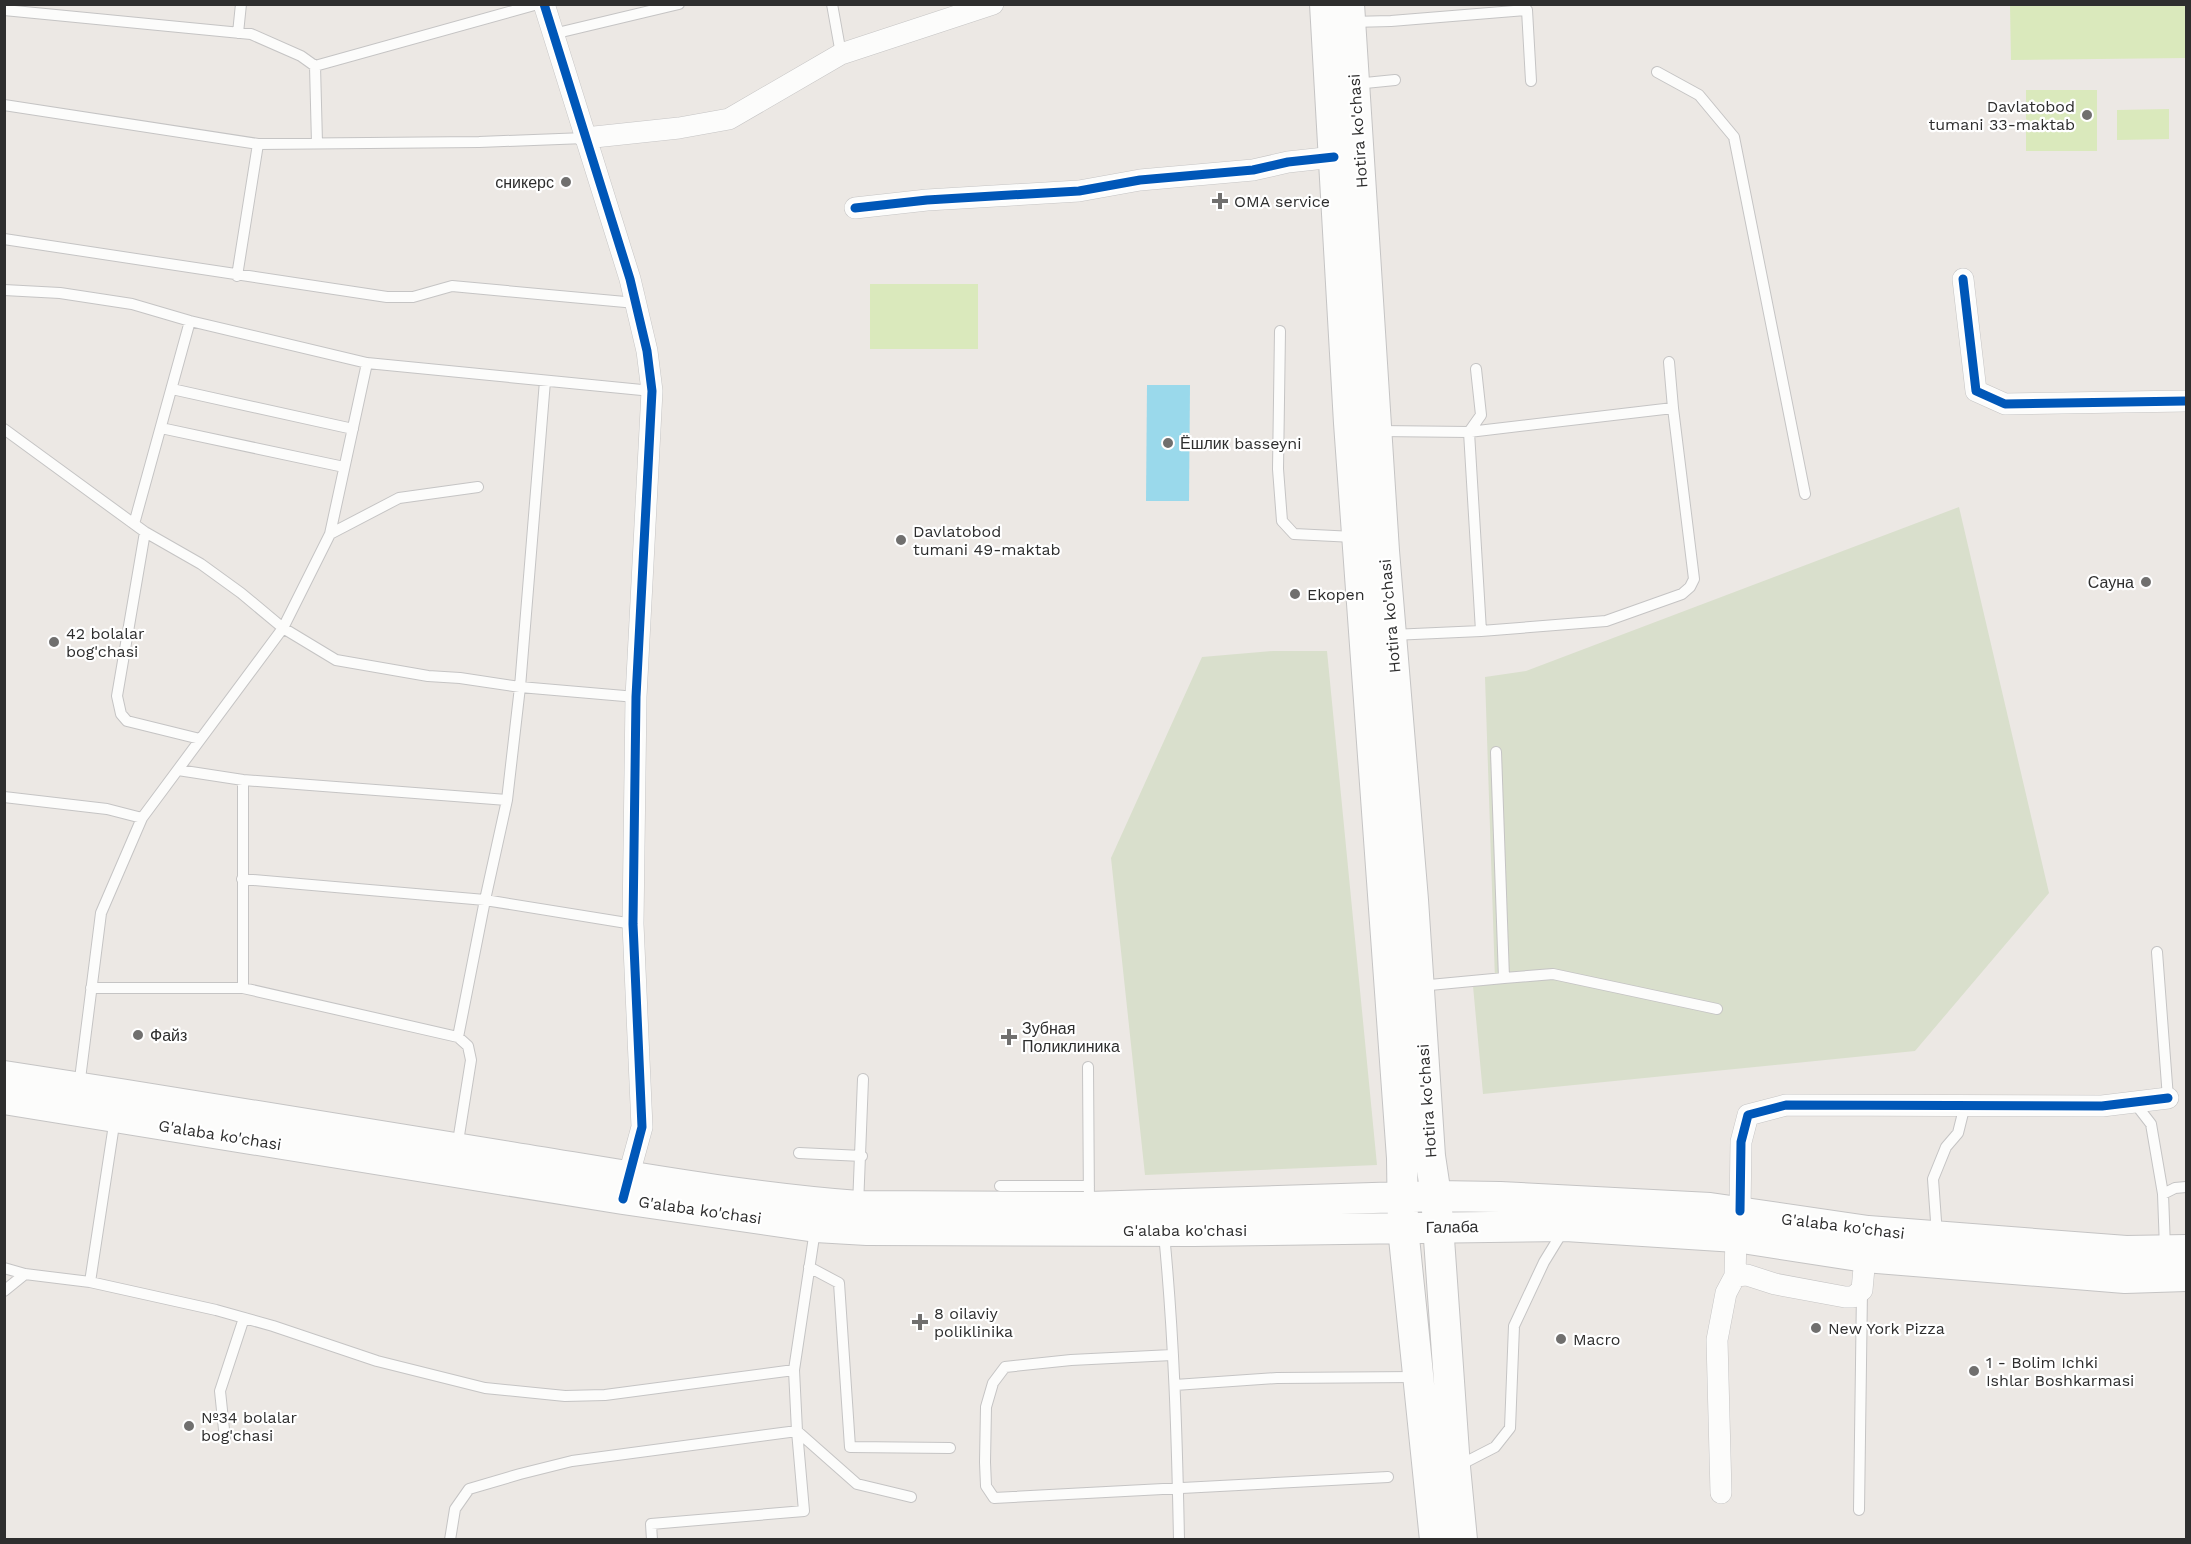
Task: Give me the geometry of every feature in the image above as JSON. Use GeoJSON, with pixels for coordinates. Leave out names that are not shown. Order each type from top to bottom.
{"type":"FeatureCollection","features":[{"type":"Feature","properties":{"kind":"main road","name":"Hotira ko'chasi"},"geometry":{"type":"LineString","coordinates":[[1325,4],[1348,101],[1334,157],[1358,537],[1402,1158],[1403,1228],[1435,1539]]}},
{"type":"Feature","properties":{"kind":"main road","name":"Hotira ko'chasi"},"geometry":{"type":"LineString","coordinates":[[1350,13],[1348,101],[1377,431],[1430,1155],[1436,1196],[1462,1539]]}},
{"type":"Feature","properties":{"kind":"main road","name":"G'alaba ko'chasi"},"geometry":{"type":"LineString","coordinates":[[4,1076],[456,1148],[816,1227],[867,1230],[1164,1231],[1403,1228]]}},
{"type":"Feature","properties":{"kind":"main road","name":"G'alaba ko'chasi"},"geometry":{"type":"LineString","coordinates":[[4,1100],[116,1118],[626,1187],[858,1206],[1089,1196],[1403,1198]]}},
{"type":"Feature","properties":{"kind":"main road","name":"Галаба"},"geometry":{"type":"LineString","coordinates":[[1403,1198],[1436,1196],[1501,1211]]}},
{"type":"Feature","properties":{"kind":"main road","name":"Галаба"},"geometry":{"type":"LineString","coordinates":[[1403,1228],[1438,1228],[1501,1211]]}},
{"type":"Feature","properties":{"kind":"main road","name":"G'alaba ko'chasi"},"geometry":{"type":"LineString","coordinates":[[1501,1211],[1566,1226],[1738,1224]]}},
{"type":"Feature","properties":{"kind":"main road","name":"G'alaba ko'chasi"},"geometry":{"type":"LineString","coordinates":[[1501,1211],[1738,1224],[1866,1244],[2125,1278],[2187,1276]]}},
{"type":"Feature","properties":{"kind":"main road","name":"G'alaba ko'chasi"},"geometry":{"type":"LineString","coordinates":[[1866,1244],[1938,1236],[2126,1251],[2176,1251]]}},
{"type":"Feature","properties":{"kind":"street"},"geometry":{"type":"LineString","coordinates":[[544,4],[636,303],[647,351],[652,391],[636,697],[633,924],[642,1127],[626,1187]]}},
{"type":"Feature","properties":{"kind":"street"},"geometry":{"type":"LineString","coordinates":[[585,138],[679,128],[729,119],[841,54],[993,4]]}},
{"type":"Feature","properties":{"kind":"street"},"geometry":{"type":"LineString","coordinates":[[855,208],[927,200],[1079,191],[1140,180],[1253,170],[1288,162],[1334,157]]}},
{"type":"Feature","properties":{"kind":"street"},"geometry":{"type":"LineString","coordinates":[[1963,279],[1976,391],[2005,404],[2187,401]]}},
{"type":"Feature","properties":{"kind":"street"},"geometry":{"type":"LineString","coordinates":[[1720,1493],[1717,1340],[1726,1293],[1735,1276],[1742,1142],[1749,1114],[1786,1105],[2102,1106],[2168,1098]]}},
{"type":"Feature","properties":{"kind":"street"},"geometry":{"type":"LineString","coordinates":[[1735,1276],[1748,1275],[1775,1284],[1853,1297],[1862,1290],[1866,1244]]}},
{"type":"Feature","properties":{"kind":"lane"},"geometry":{"type":"LineString","coordinates":[[238,33],[241,4]]}},
{"type":"Feature","properties":{"kind":"lane"},"geometry":{"type":"LineString","coordinates":[[315,66],[538,4]]}},
{"type":"Feature","properties":{"kind":"lane"},"geometry":{"type":"LineString","coordinates":[[553,34],[679,4]]}},
{"type":"Feature","properties":{"kind":"lane"},"geometry":{"type":"LineString","coordinates":[[831,4],[841,54]]}},
{"type":"Feature","properties":{"kind":"lane"},"geometry":{"type":"LineString","coordinates":[[4,10],[251,34],[301,56],[315,66]]}},
{"type":"Feature","properties":{"kind":"lane"},"geometry":{"type":"LineString","coordinates":[[1350,13],[1391,21],[1527,10],[1531,81]]}},
{"type":"Feature","properties":{"kind":"lane"},"geometry":{"type":"LineString","coordinates":[[315,66],[317,144]]}},
{"type":"Feature","properties":{"kind":"lane"},"geometry":{"type":"LineString","coordinates":[[1657,72],[1699,95],[1734,137],[1805,494]]}},
{"type":"Feature","properties":{"kind":"lane"},"geometry":{"type":"LineString","coordinates":[[1348,101],[1395,80]]}},
{"type":"Feature","properties":{"kind":"lane"},"geometry":{"type":"LineString","coordinates":[[4,105],[258,144],[479,142],[585,138]]}},
{"type":"Feature","properties":{"kind":"lane"},"geometry":{"type":"LineString","coordinates":[[237,276],[258,144]]}},
{"type":"Feature","properties":{"kind":"lane"},"geometry":{"type":"LineString","coordinates":[[4,239],[387,297],[413,297],[452,286],[636,303]]}},
{"type":"Feature","properties":{"kind":"lane"},"geometry":{"type":"LineString","coordinates":[[4,290],[60,293],[132,304],[190,321],[367,363],[652,391]]}},
{"type":"Feature","properties":{"kind":"lane"},"geometry":{"type":"LineString","coordinates":[[135,524],[190,321]]}},
{"type":"Feature","properties":{"kind":"lane"},"geometry":{"type":"LineString","coordinates":[[1280,331],[1278,469],[1282,521],[1294,534],[1358,537]]}},
{"type":"Feature","properties":{"kind":"lane"},"geometry":{"type":"LineString","coordinates":[[1392,635],[1481,631],[1606,621],[1682,594],[1690,587],[1694,579],[1669,362]]}},
{"type":"Feature","properties":{"kind":"lane"},"geometry":{"type":"LineString","coordinates":[[79,1087],[101,912],[142,818],[283,628],[330,534],[367,363]]}},
{"type":"Feature","properties":{"kind":"lane"},"geometry":{"type":"LineString","coordinates":[[1476,369],[1481,415],[1469,432],[1481,631]]}},
{"type":"Feature","properties":{"kind":"lane"},"geometry":{"type":"LineString","coordinates":[[458,1037],[507,800],[520,687],[545,381]]}},
{"type":"Feature","properties":{"kind":"lane"},"geometry":{"type":"LineString","coordinates":[[172,389],[353,429]]}},
{"type":"Feature","properties":{"kind":"lane"},"geometry":{"type":"LineString","coordinates":[[1377,431],[1469,432],[1673,408]]}},
{"type":"Feature","properties":{"kind":"lane"},"geometry":{"type":"LineString","coordinates":[[161,428],[344,467]]}},
{"type":"Feature","properties":{"kind":"lane"},"geometry":{"type":"LineString","coordinates":[[4,429],[145,532],[201,564],[283,628],[336,660],[428,676],[636,697]]}},
{"type":"Feature","properties":{"kind":"lane"},"geometry":{"type":"LineString","coordinates":[[330,534],[399,498],[478,487]]}},
{"type":"Feature","properties":{"kind":"lane"},"geometry":{"type":"LineString","coordinates":[[145,532],[117,696],[121,714],[127,720],[200,740]]}},
{"type":"Feature","properties":{"kind":"lane"},"geometry":{"type":"LineString","coordinates":[[1496,752],[1504,978]]}},
{"type":"Feature","properties":{"kind":"lane"},"geometry":{"type":"LineString","coordinates":[[178,770],[243,780],[507,800]]}},
{"type":"Feature","properties":{"kind":"lane"},"geometry":{"type":"LineString","coordinates":[[243,780],[243,988]]}},
{"type":"Feature","properties":{"kind":"lane"},"geometry":{"type":"LineString","coordinates":[[4,797],[107,809],[142,818]]}},
{"type":"Feature","properties":{"kind":"lane"},"geometry":{"type":"LineString","coordinates":[[242,879],[486,900],[633,924]]}},
{"type":"Feature","properties":{"kind":"lane"},"geometry":{"type":"LineString","coordinates":[[2157,952],[2168,1098]]}},
{"type":"Feature","properties":{"kind":"lane"},"geometry":{"type":"LineString","coordinates":[[1419,986],[1553,974],[1717,1009]]}},
{"type":"Feature","properties":{"kind":"lane"},"geometry":{"type":"LineString","coordinates":[[91,988],[243,988],[458,1037],[468,1046],[471,1060],[456,1148]]}},
{"type":"Feature","properties":{"kind":"lane"},"geometry":{"type":"LineString","coordinates":[[1000,1186],[1089,1196],[1088,1067]]}},
{"type":"Feature","properties":{"kind":"lane"},"geometry":{"type":"LineString","coordinates":[[858,1206],[862,1156],[863,1079]]}},
{"type":"Feature","properties":{"kind":"lane"},"geometry":{"type":"LineString","coordinates":[[2134,1102],[2151,1124],[2176,1251]]}},
{"type":"Feature","properties":{"kind":"lane"},"geometry":{"type":"LineString","coordinates":[[1938,1236],[1933,1179],[1946,1147],[1958,1133],[1965,1105]]}},
{"type":"Feature","properties":{"kind":"lane"},"geometry":{"type":"LineString","coordinates":[[90,1282],[116,1118]]}},
{"type":"Feature","properties":{"kind":"lane"},"geometry":{"type":"LineString","coordinates":[[799,1154],[862,1156]]}},
{"type":"Feature","properties":{"kind":"lane"},"geometry":{"type":"LineString","coordinates":[[2163,1194],[2175,1188],[2187,1187]]}},
{"type":"Feature","properties":{"kind":"lane"},"geometry":{"type":"LineString","coordinates":[[1455,1467],[1495,1447],[1510,1428],[1514,1326],[1544,1262],[1566,1226]]}},
{"type":"Feature","properties":{"kind":"lane"},"geometry":{"type":"LineString","coordinates":[[652,1539],[651,1524],[804,1511],[796,1431],[794,1370],[816,1227]]}},
{"type":"Feature","properties":{"kind":"lane"},"geometry":{"type":"LineString","coordinates":[[1164,1231],[1178,1434],[1179,1539]]}},
{"type":"Feature","properties":{"kind":"lane"},"geometry":{"type":"LineString","coordinates":[[809,1267],[839,1283],[850,1448],[950,1448]]}},
{"type":"Feature","properties":{"kind":"lane"},"geometry":{"type":"LineString","coordinates":[[4,1268],[25,1274],[90,1282],[216,1310],[377,1361],[485,1388],[533,1394],[605,1395],[794,1370]]}},
{"type":"Feature","properties":{"kind":"lane"},"geometry":{"type":"LineString","coordinates":[[4,1291],[25,1274]]}},
{"type":"Feature","properties":{"kind":"lane"},"geometry":{"type":"LineString","coordinates":[[1859,1510],[1862,1290]]}},
{"type":"Feature","properties":{"kind":"lane"},"geometry":{"type":"LineString","coordinates":[[225,1439],[220,1391],[244,1318]]}},
{"type":"Feature","properties":{"kind":"lane"},"geometry":{"type":"LineString","coordinates":[[1172,1355],[1071,1360],[1005,1367],[993,1383],[986,1407],[986,1486],[994,1498],[1388,1478]]}},
{"type":"Feature","properties":{"kind":"lane"},"geometry":{"type":"LineString","coordinates":[[1175,1385],[1277,1378],[1418,1376]]}},
{"type":"Feature","properties":{"kind":"lane"},"geometry":{"type":"LineString","coordinates":[[450,1539],[455,1509],[469,1489],[572,1461],[796,1431],[857,1484],[911,1497]]}},
{"type":"Feature","properties":{"kind":"green space"},"geometry":{"type":"Polygon","coordinates":[[[2010,5],[2186,5],[2186,58],[2011,60],[2010,5]]]}},
{"type":"Feature","properties":{"kind":"green space"},"geometry":{"type":"Polygon","coordinates":[[[2026,90],[2097,90],[2097,151],[2026,151],[2026,90]]]}},
{"type":"Feature","properties":{"kind":"green space"},"geometry":{"type":"Polygon","coordinates":[[[2169,109],[2169,139],[2117,140],[2117,110],[2169,109]]]}},
{"type":"Feature","properties":{"kind":"green space"},"geometry":{"type":"Polygon","coordinates":[[[870,284],[978,284],[978,349],[870,349],[870,284]]]}},
{"type":"Feature","properties":{"kind":"green space"},"geometry":{"type":"Polygon","coordinates":[[[1959,507],[2049,893],[1915,1051],[1483,1094],[1473,986],[1495,980],[1485,677],[1526,671],[1959,507]]]}},
{"type":"Feature","properties":{"kind":"green space"},"geometry":{"type":"Polygon","coordinates":[[[1273,651],[1327,651],[1377,1165],[1145,1175],[1111,858],[1202,657],[1273,651]]]}},
{"type":"Feature","properties":{"kind":"water","name":"Ёшлик basseyni"},"geometry":{"type":"Polygon","coordinates":[[[1147,385],[1190,385],[1189,501],[1146,501],[1147,385]]]}},
{"type":"Feature","properties":{"kind":"cycle path"},"geometry":{"type":"LineString","coordinates":[[544,4],[630,279],[647,351],[652,391],[636,697],[633,924],[642,1127],[623,1199]]}},
{"type":"Feature","properties":{"kind":"cycle path"},"geometry":{"type":"LineString","coordinates":[[855,208],[927,200],[1079,191],[1140,180],[1253,170],[1288,162],[1334,157]]}},
{"type":"Feature","properties":{"kind":"cycle path"},"geometry":{"type":"LineString","coordinates":[[1963,279],[1976,391],[2005,404],[2186,401]]}},
{"type":"Feature","properties":{"kind":"cycle path"},"geometry":{"type":"LineString","coordinates":[[1740,1211],[1741,1142],[1748,1115],[1786,1105],[2102,1106],[2168,1098]]}},
{"type":"Feature","properties":{"kind":"place","name":"Davlatobod tumani 33-maktab"},"geometry":{"type":"Point","coordinates":[2087,115]}},
{"type":"Feature","properties":{"kind":"place","name":"сникерс"},"geometry":{"type":"Point","coordinates":[566,182]}},
{"type":"Feature","properties":{"kind":"place","name":"OMA service"},"geometry":{"type":"Point","coordinates":[1220,201]}},
{"type":"Feature","properties":{"kind":"place","name":"Ёшлик basseyni"},"geometry":{"type":"Point","coordinates":[1168,443]}},
{"type":"Feature","properties":{"kind":"place","name":"Davlatobod tumani 49-maktab"},"geometry":{"type":"Point","coordinates":[901,540]}},
{"type":"Feature","properties":{"kind":"place","name":"Сауна"},"geometry":{"type":"Point","coordinates":[2146,582]}},
{"type":"Feature","properties":{"kind":"place","name":"Ekopen"},"geometry":{"type":"Point","coordinates":[1295,594]}},
{"type":"Feature","properties":{"kind":"place","name":"42 bolalar bog'chasi"},"geometry":{"type":"Point","coordinates":[54,642]}},
{"type":"Feature","properties":{"kind":"place","name":"Файз"},"geometry":{"type":"Point","coordinates":[138,1035]}},
{"type":"Feature","properties":{"kind":"place","name":"Зубная Поликлиника"},"geometry":{"type":"Point","coordinates":[1009,1037]}},
{"type":"Feature","properties":{"kind":"place","name":"8 oilaviy poliklinika"},"geometry":{"type":"Point","coordinates":[920,1322]}},
{"type":"Feature","properties":{"kind":"place","name":"New York Pizza"},"geometry":{"type":"Point","coordinates":[1816,1328]}},
{"type":"Feature","properties":{"kind":"place","name":"Macro"},"geometry":{"type":"Point","coordinates":[1561,1339]}},
{"type":"Feature","properties":{"kind":"place","name":"1 - Bolim Ichki Ishlar Boshkarmasi"},"geometry":{"type":"Point","coordinates":[1974,1371]}},
{"type":"Feature","properties":{"kind":"place","name":"№34 bolalar bog'chasi"},"geometry":{"type":"Point","coordinates":[189,1426]}}]}
